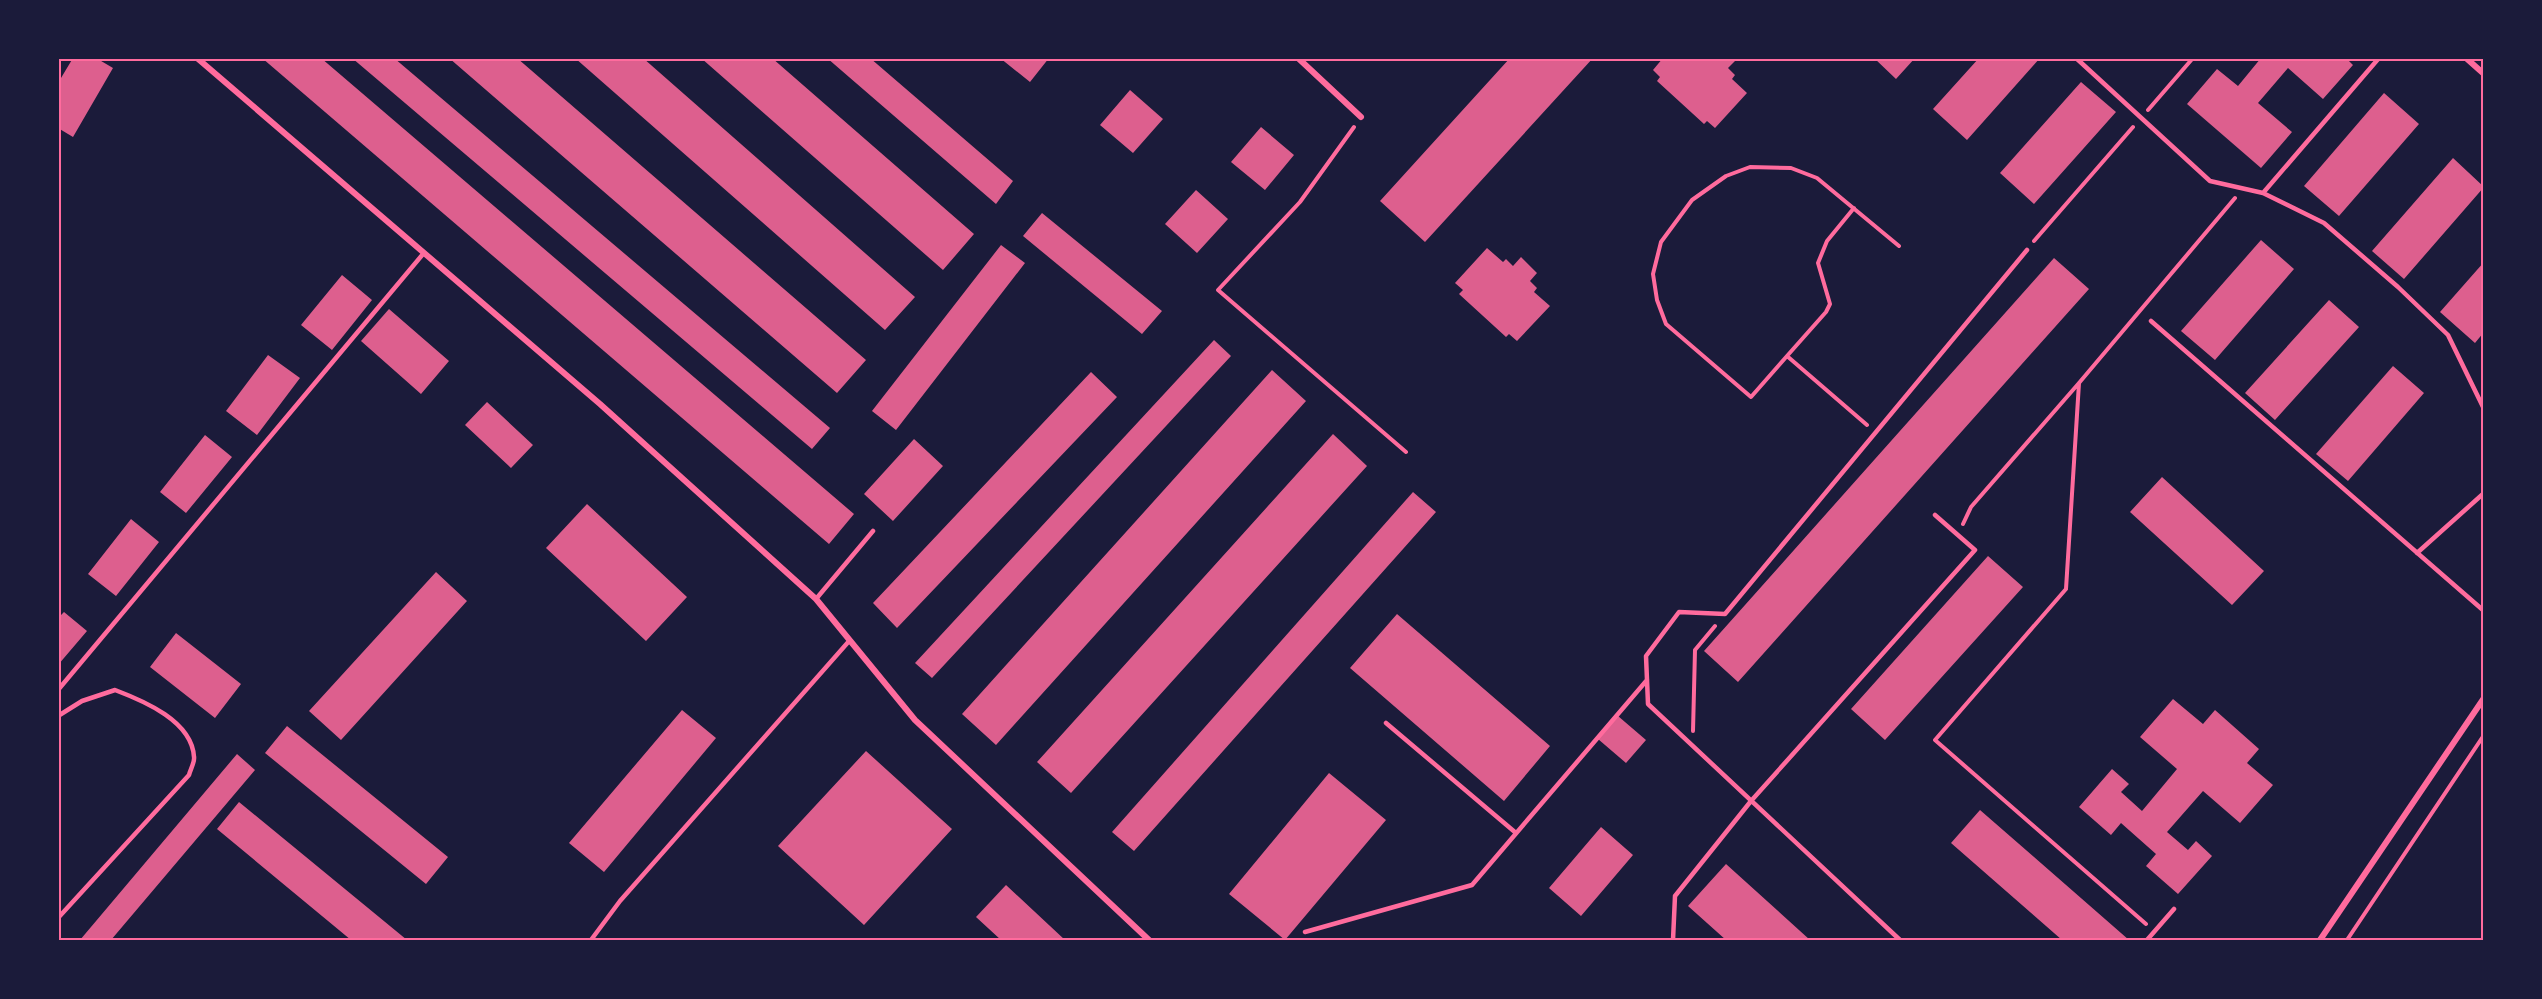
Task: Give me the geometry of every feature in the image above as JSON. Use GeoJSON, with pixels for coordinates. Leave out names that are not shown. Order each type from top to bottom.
{"type":"FeatureCollection","features":[{"type":"Feature","properties":{"kind":"street"},"geometry":{"type":"LineString","coordinates":[[197,58],[600,404],[816,599],[915,720],[1149,940]]}},
{"type":"Feature","properties":{"kind":"street"},"geometry":{"type":"LineString","coordinates":[[1298,58],[1361,117]]}},
{"type":"Feature","properties":{"kind":"street"},"geometry":{"type":"LineString","coordinates":[[2466,58],[2484,74]]}},
{"type":"Feature","properties":{"kind":"street"},"geometry":{"type":"LineString","coordinates":[[2320,940],[2484,698]]}},
{"type":"Feature","properties":{"kind":"lane"},"geometry":{"type":"LineString","coordinates":[[2076,58],[2210,181],[2263,193],[2324,223],[2398,286],[2448,335],[2484,409]]}},
{"type":"Feature","properties":{"kind":"lane"},"geometry":{"type":"LineString","coordinates":[[2263,193],[2379,58]]}},
{"type":"Feature","properties":{"kind":"lane"},"geometry":{"type":"LineString","coordinates":[[1900,940],[1648,704],[1646,656],[1679,612],[1725,614],[2027,250]]}},
{"type":"Feature","properties":{"kind":"lane"},"geometry":{"type":"LineString","coordinates":[[58,690],[423,254]]}},
{"type":"Feature","properties":{"kind":"lane"},"geometry":{"type":"LineString","coordinates":[[2151,321],[2484,611]]}},
{"type":"Feature","properties":{"kind":"lane"},"geometry":{"type":"LineString","coordinates":[[2417,553],[2484,493]]}},
{"type":"Feature","properties":{"kind":"lane"},"geometry":{"type":"LineString","coordinates":[[1673,940],[1675,896],[1751,801],[1975,550],[1935,515]]}},
{"type":"Feature","properties":{"kind":"lane"},"geometry":{"type":"LineString","coordinates":[[816,599],[873,531]]}},
{"type":"Feature","properties":{"kind":"lane"},"geometry":{"type":"LineString","coordinates":[[591,940],[620,901],[850,640]]}},
{"type":"Feature","properties":{"kind":"lane"},"geometry":{"type":"LineString","coordinates":[[1305,932],[1472,885],[1647,680]]}},
{"type":"Feature","properties":{"kind":"lane"},"geometry":{"type":"LineString","coordinates":[[58,716],[82,701],[115,690],[150,703],[185,731],[194,757],[189,775],[58,918]]}},
{"type":"Feature","properties":{"kind":"lane"},"geometry":{"type":"LineString","coordinates":[[1386,723],[1516,833]]}},
{"type":"Feature","properties":{"kind":"lane"},"geometry":{"type":"LineString","coordinates":[[2147,940],[2174,909]]}},
{"type":"Feature","properties":{"kind":"path"},"geometry":{"type":"LineString","coordinates":[[2027,250],[2193,58]]}},
{"type":"Feature","properties":{"kind":"path"},"geometry":{"type":"LineString","coordinates":[[1361,117],[1300,202],[1218,290],[1406,452]]}},
{"type":"Feature","properties":{"kind":"path"},"geometry":{"type":"LineString","coordinates":[[1854,208],[1827,241],[1818,263],[1830,304],[1826,312],[1751,398],[1666,324],[1657,300],[1653,274],[1661,242],[1692,200],[1726,176],[1750,167],[1791,168],[1817,177],[1854,208],[1899,246]]}},
{"type":"Feature","properties":{"kind":"path"},"geometry":{"type":"LineString","coordinates":[[1958,535],[1971,507],[2243,188]]}},
{"type":"Feature","properties":{"kind":"path"},"geometry":{"type":"LineString","coordinates":[[1787,356],[1876,432]]}},
{"type":"Feature","properties":{"kind":"path"},"geometry":{"type":"LineString","coordinates":[[2079,383],[2066,589],[1935,740],[2155,931]]}},
{"type":"Feature","properties":{"kind":"path"},"geometry":{"type":"LineString","coordinates":[[1693,746],[1695,650],[1725,614]]}},
{"type":"Feature","properties":{"kind":"path"},"geometry":{"type":"LineString","coordinates":[[2347,940],[2484,735]]}},
{"type":"Feature","properties":{"kind":"building"},"geometry":{"type":"Polygon","coordinates":[[[73,58],[96,58],[113,68],[73,137],[58,128],[58,83],[73,58]]]}},
{"type":"Feature","properties":{"kind":"building"},"geometry":{"type":"Polygon","coordinates":[[[262,58],[321,58],[854,514],[829,544],[262,58]]]}},
{"type":"Feature","properties":{"kind":"building"},"geometry":{"type":"Polygon","coordinates":[[[352,58],[394,58],[830,428],[812,449],[352,58]]]}},
{"type":"Feature","properties":{"kind":"building"},"geometry":{"type":"Polygon","coordinates":[[[449,58],[517,58],[866,360],[837,393],[449,58]]]}},
{"type":"Feature","properties":{"kind":"building"},"geometry":{"type":"Polygon","coordinates":[[[575,58],[643,58],[915,297],[885,330],[575,58]]]}},
{"type":"Feature","properties":{"kind":"building"},"geometry":{"type":"Polygon","coordinates":[[[701,58],[772,58],[974,234],[943,270],[701,58]]]}},
{"type":"Feature","properties":{"kind":"building"},"geometry":{"type":"Polygon","coordinates":[[[827,58],[870,58],[1013,181],[996,204],[827,58]]]}},
{"type":"Feature","properties":{"kind":"building"},"geometry":{"type":"Polygon","coordinates":[[[1000,58],[1049,58],[1030,82],[1000,58]]]}},
{"type":"Feature","properties":{"kind":"building"},"geometry":{"type":"Polygon","coordinates":[[[1510,58],[1593,58],[1425,242],[1380,201],[1510,58]]]}},
{"type":"Feature","properties":{"kind":"building"},"geometry":{"type":"Polygon","coordinates":[[[1663,58],[1734,58],[1736,60],[1728,68],[1735,75],[1732,79],[1747,93],[1715,128],[1707,121],[1704,124],[1657,81],[1660,77],[1653,70],[1663,58]]]}},
{"type":"Feature","properties":{"kind":"building"},"geometry":{"type":"Polygon","coordinates":[[[1874,58],[1915,58],[1896,79],[1874,58]]]}},
{"type":"Feature","properties":{"kind":"building"},"geometry":{"type":"Polygon","coordinates":[[[1979,58],[2040,58],[1967,140],[1933,109],[1979,58]]]}},
{"type":"Feature","properties":{"kind":"building"},"geometry":{"type":"Polygon","coordinates":[[[2261,58],[2346,58],[2353,65],[2323,99],[2288,68],[2258,103],[2292,132],[2261,168],[2187,104],[2217,69],[2238,86],[2261,58]]]}},
{"type":"Feature","properties":{"kind":"building"},"geometry":{"type":"Polygon","coordinates":[[[2081,82],[2116,112],[2034,204],[2000,173],[2081,82]]]}},
{"type":"Feature","properties":{"kind":"building"},"geometry":{"type":"Polygon","coordinates":[[[1130,90],[1163,119],[1133,153],[1100,125],[1130,90]]]}},
{"type":"Feature","properties":{"kind":"building"},"geometry":{"type":"Polygon","coordinates":[[[2384,93],[2419,124],[2339,216],[2304,186],[2384,93]]]}},
{"type":"Feature","properties":{"kind":"building"},"geometry":{"type":"Polygon","coordinates":[[[1261,127],[1294,155],[1265,190],[1231,162],[1261,127]]]}},
{"type":"Feature","properties":{"kind":"building"},"geometry":{"type":"Polygon","coordinates":[[[2453,158],[2484,187],[2404,279],[2372,251],[2453,158]]]}},
{"type":"Feature","properties":{"kind":"building"},"geometry":{"type":"Polygon","coordinates":[[[1196,190],[1228,219],[1197,253],[1165,224],[1196,190]]]}},
{"type":"Feature","properties":{"kind":"building"},"geometry":{"type":"Polygon","coordinates":[[[1042,213],[1162,311],[1142,334],[1023,236],[1042,213]]]}},
{"type":"Feature","properties":{"kind":"building"},"geometry":{"type":"Polygon","coordinates":[[[2261,240],[2294,269],[2215,360],[2181,331],[2261,240]]]}},
{"type":"Feature","properties":{"kind":"building"},"geometry":{"type":"Polygon","coordinates":[[[1001,245],[1025,263],[896,430],[872,411],[1001,245]]]}},
{"type":"Feature","properties":{"kind":"building"},"geometry":{"type":"Polygon","coordinates":[[[1487,248],[1503,262],[1506,259],[1513,266],[1521,257],[1537,273],[1530,281],[1537,288],[1534,292],[1550,306],[1517,341],[1509,334],[1506,337],[1459,294],[1463,290],[1455,283],[1487,248]]]}},
{"type":"Feature","properties":{"kind":"building"},"geometry":{"type":"Polygon","coordinates":[[[2054,258],[2089,289],[1738,682],[1704,651],[2054,258]]]}},
{"type":"Feature","properties":{"kind":"building"},"geometry":{"type":"Polygon","coordinates":[[[2484,262],[2484,332],[2475,343],[2440,312],[2484,262]]]}},
{"type":"Feature","properties":{"kind":"building"},"geometry":{"type":"Polygon","coordinates":[[[342,275],[372,300],[332,350],[301,325],[342,275]]]}},
{"type":"Feature","properties":{"kind":"building"},"geometry":{"type":"Polygon","coordinates":[[[2329,300],[2359,327],[2275,420],[2245,393],[2329,300]]]}},
{"type":"Feature","properties":{"kind":"building"},"geometry":{"type":"Polygon","coordinates":[[[389,309],[449,361],[421,394],[361,341],[389,309]]]}},
{"type":"Feature","properties":{"kind":"building"},"geometry":{"type":"Polygon","coordinates":[[[1214,340],[1231,356],[932,678],[915,663],[1214,340]]]}},
{"type":"Feature","properties":{"kind":"building"},"geometry":{"type":"Polygon","coordinates":[[[268,355],[300,378],[257,435],[226,411],[268,355]]]}},
{"type":"Feature","properties":{"kind":"building"},"geometry":{"type":"Polygon","coordinates":[[[2393,366],[2424,393],[2348,481],[2316,454],[2393,366]]]}},
{"type":"Feature","properties":{"kind":"building"},"geometry":{"type":"Polygon","coordinates":[[[1272,370],[1306,401],[996,745],[962,714],[1272,370]]]}},
{"type":"Feature","properties":{"kind":"building"},"geometry":{"type":"Polygon","coordinates":[[[1091,372],[1117,397],[897,628],[873,603],[1091,372]]]}},
{"type":"Feature","properties":{"kind":"building"},"geometry":{"type":"Polygon","coordinates":[[[487,402],[533,445],[511,468],[465,425],[487,402]]]}},
{"type":"Feature","properties":{"kind":"building"},"geometry":{"type":"Polygon","coordinates":[[[1333,434],[1367,466],[1071,793],[1037,762],[1333,434]]]}},
{"type":"Feature","properties":{"kind":"building"},"geometry":{"type":"Polygon","coordinates":[[[205,435],[232,457],[186,513],[160,492],[205,435]]]}},
{"type":"Feature","properties":{"kind":"building"},"geometry":{"type":"Polygon","coordinates":[[[914,439],[943,466],[893,521],[864,494],[914,439]]]}},
{"type":"Feature","properties":{"kind":"building"},"geometry":{"type":"Polygon","coordinates":[[[2162,477],[2264,571],[2232,605],[2130,512],[2162,477]]]}},
{"type":"Feature","properties":{"kind":"building"},"geometry":{"type":"Polygon","coordinates":[[[1413,492],[1436,512],[1134,851],[1112,832],[1413,492]]]}},
{"type":"Feature","properties":{"kind":"building"},"geometry":{"type":"Polygon","coordinates":[[[587,504],[687,597],[646,641],[546,548],[587,504]]]}},
{"type":"Feature","properties":{"kind":"building"},"geometry":{"type":"Polygon","coordinates":[[[131,519],[159,542],[116,596],[88,574],[131,519]]]}},
{"type":"Feature","properties":{"kind":"building"},"geometry":{"type":"Polygon","coordinates":[[[1988,556],[2023,587],[1885,740],[1851,709],[1988,556]]]}},
{"type":"Feature","properties":{"kind":"building"},"geometry":{"type":"Polygon","coordinates":[[[436,572],[467,601],[341,740],[309,711],[436,572]]]}},
{"type":"Feature","properties":{"kind":"building"},"geometry":{"type":"Polygon","coordinates":[[[64,612],[87,631],[58,665],[58,618],[64,612]]]}},
{"type":"Feature","properties":{"kind":"building"},"geometry":{"type":"Polygon","coordinates":[[[1397,614],[1550,746],[1504,801],[1350,668],[1397,614]]]}},
{"type":"Feature","properties":{"kind":"building"},"geometry":{"type":"Polygon","coordinates":[[[176,633],[241,684],[215,718],[150,667],[176,633]]]}},
{"type":"Feature","properties":{"kind":"building"},"geometry":{"type":"Polygon","coordinates":[[[2173,699],[2203,724],[2215,710],[2259,749],[2247,763],[2273,785],[2240,823],[2203,791],[2167,832],[2188,850],[2196,841],[2212,856],[2178,894],[2146,866],[2156,854],[2121,823],[2111,835],[2079,807],[2112,769],[2129,784],[2121,792],[2142,811],[2177,769],[2140,737],[2173,699]]]}},
{"type":"Feature","properties":{"kind":"building"},"geometry":{"type":"Polygon","coordinates":[[[682,710],[716,738],[604,872],[569,843],[682,710]]]}},
{"type":"Feature","properties":{"kind":"building"},"geometry":{"type":"Polygon","coordinates":[[[1618,716],[1646,740],[1626,763],[1598,739],[1618,716]]]}},
{"type":"Feature","properties":{"kind":"building"},"geometry":{"type":"Polygon","coordinates":[[[287,726],[448,857],[426,884],[265,753],[287,726]]]}},
{"type":"Feature","properties":{"kind":"building"},"geometry":{"type":"Polygon","coordinates":[[[866,751],[952,829],[864,925],[778,846],[866,751]]]}},
{"type":"Feature","properties":{"kind":"building"},"geometry":{"type":"Polygon","coordinates":[[[237,754],[255,770],[111,940],[80,940],[237,754]]]}},
{"type":"Feature","properties":{"kind":"building"},"geometry":{"type":"Polygon","coordinates":[[[1329,773],[1386,820],[1285,940],[1229,894],[1329,773]]]}},
{"type":"Feature","properties":{"kind":"building"},"geometry":{"type":"Polygon","coordinates":[[[239,802],[407,940],[351,940],[217,829],[239,802]]]}},
{"type":"Feature","properties":{"kind":"building"},"geometry":{"type":"Polygon","coordinates":[[[1980,810],[2129,940],[2062,940],[1951,843],[1980,810]]]}},
{"type":"Feature","properties":{"kind":"building"},"geometry":{"type":"Polygon","coordinates":[[[1601,827],[1633,855],[1581,916],[1549,888],[1601,827]]]}},
{"type":"Feature","properties":{"kind":"building"},"geometry":{"type":"Polygon","coordinates":[[[1726,864],[1810,940],[1726,940],[1688,906],[1726,864]]]}},
{"type":"Feature","properties":{"kind":"building"},"geometry":{"type":"Polygon","coordinates":[[[1006,885],[1065,940],[1001,940],[976,917],[1006,885]]]}}]}
